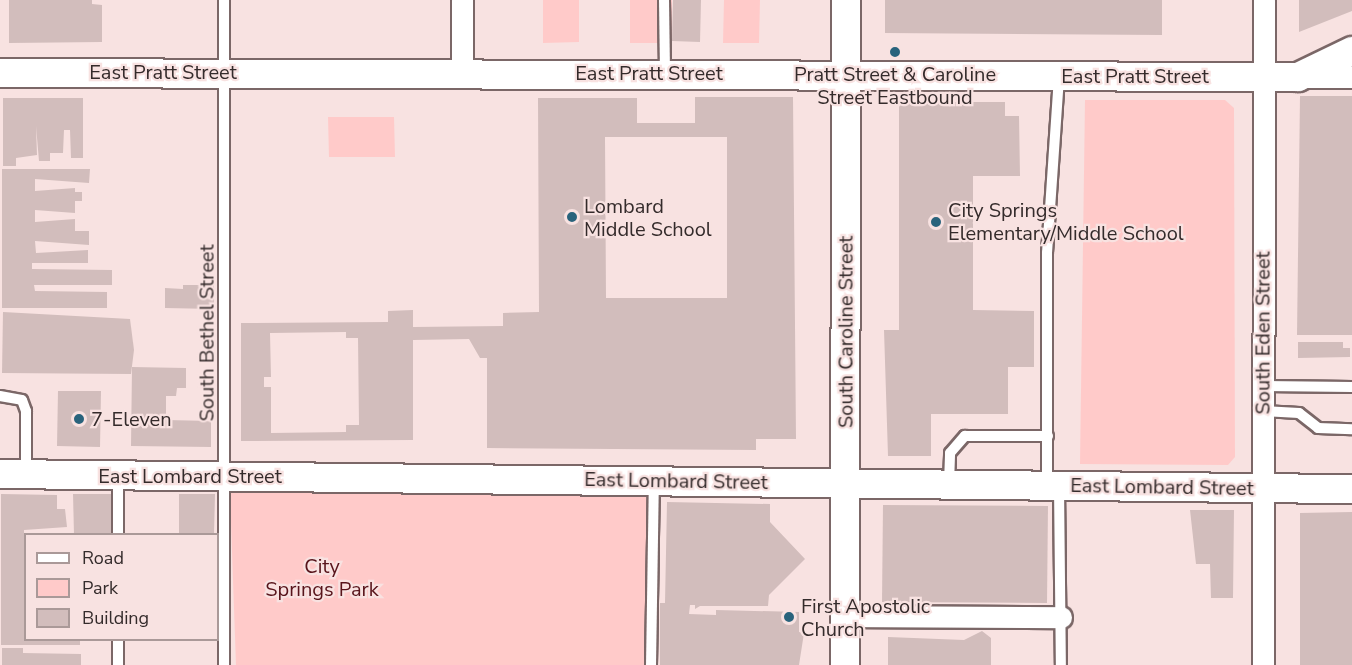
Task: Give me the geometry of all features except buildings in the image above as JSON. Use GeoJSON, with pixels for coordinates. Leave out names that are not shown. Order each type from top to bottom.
{"type":"FeatureCollection","features":[{"type":"Feature","properties":{"kind":"main road","name":"South Caroline Street"},"geometry":{"type":"LineString","coordinates":[[845,665],[848,75],[846,0]]}},
{"type":"Feature","properties":{"kind":"main road","name":"East Pratt Street"},"geometry":{"type":"LineString","coordinates":[[0,73],[1298,77],[1352,51]]}},
{"type":"Feature","properties":{"kind":"main road","name":"East Lombard Street"},"geometry":{"type":"LineString","coordinates":[[13,474],[1352,489]]}},
{"type":"Feature","properties":{"kind":"street"},"geometry":{"type":"LineString","coordinates":[[462,0],[462,73]]}},
{"type":"Feature","properties":{"kind":"street","name":"South Eden Street"},"geometry":{"type":"LineString","coordinates":[[1263,665],[1264,0]]}},
{"type":"Feature","properties":{"kind":"street","name":"East Pratt Street"},"geometry":{"type":"LineString","coordinates":[[1298,77],[1352,77]]}},
{"type":"Feature","properties":{"kind":"street"},"geometry":{"type":"LineString","coordinates":[[845,616],[1060,618]]}},
{"type":"Feature","properties":{"kind":"lane","name":"South Bethel Street"},"geometry":{"type":"LineString","coordinates":[[224,0],[224,665]]}},
{"type":"Feature","properties":{"kind":"lane"},"geometry":{"type":"LineString","coordinates":[[664,0],[665,74]]}},
{"type":"Feature","properties":{"kind":"lane"},"geometry":{"type":"LineString","coordinates":[[1059,75],[1047,253],[1048,436],[1060,618],[1060,665]]}},
{"type":"Feature","properties":{"kind":"lane"},"geometry":{"type":"LineString","coordinates":[[1264,386],[1352,387]]}},
{"type":"Feature","properties":{"kind":"lane"},"geometry":{"type":"LineString","coordinates":[[0,396],[22,400],[26,411],[13,474]]}},
{"type":"Feature","properties":{"kind":"lane"},"geometry":{"type":"LineString","coordinates":[[1263,411],[1299,413],[1318,428],[1352,429]]}},
{"type":"Feature","properties":{"kind":"lane"},"geometry":{"type":"LineString","coordinates":[[948,485],[950,453],[965,436],[1048,436]]}},
{"type":"Feature","properties":{"kind":"lane"},"geometry":{"type":"LineString","coordinates":[[118,476],[118,533]]}},
{"type":"Feature","properties":{"kind":"lane"},"geometry":{"type":"LineString","coordinates":[[651,665],[654,481]]}},
{"type":"Feature","properties":{"kind":"lane"},"geometry":{"type":"LineString","coordinates":[[118,641],[118,665]]}},
{"type":"Feature","properties":{"kind":"green space"},"geometry":{"type":"Polygon","coordinates":[[[543,0],[579,0],[579,42],[543,43],[543,0]]]}},
{"type":"Feature","properties":{"kind":"green space"},"geometry":{"type":"Polygon","coordinates":[[[630,0],[672,0],[672,43],[630,43],[630,0]]]}},
{"type":"Feature","properties":{"kind":"green space"},"geometry":{"type":"Polygon","coordinates":[[[724,0],[760,0],[759,43],[723,43],[724,0]]]}},
{"type":"Feature","properties":{"kind":"green space"},"geometry":{"type":"Polygon","coordinates":[[[1085,100],[1225,100],[1234,108],[1235,457],[1228,465],[1080,464],[1085,100]]]}},
{"type":"Feature","properties":{"kind":"green space"},"geometry":{"type":"Polygon","coordinates":[[[328,117],[394,117],[395,157],[329,157],[328,117]]]}},
{"type":"Feature","properties":{"kind":"green space","name":"City Springs Park"},"geometry":{"type":"Polygon","coordinates":[[[236,489],[647,493],[644,665],[236,665],[230,494],[236,489]]]}},
{"type":"Feature","properties":{"kind":"place","name":"Pratt Street & Caroline Street Eastbound"},"geometry":{"type":"Point","coordinates":[895,52]}},
{"type":"Feature","properties":{"kind":"place","name":"Lombard Middle School"},"geometry":{"type":"Point","coordinates":[572,217]}},
{"type":"Feature","properties":{"kind":"place","name":"City Springs Elementary/Middle School"},"geometry":{"type":"Point","coordinates":[936,222]}},
{"type":"Feature","properties":{"kind":"place","name":"7-Eleven"},"geometry":{"type":"Point","coordinates":[79,419]}},
{"type":"Feature","properties":{"kind":"place","name":"First Apostolic Church"},"geometry":{"type":"Point","coordinates":[789,617]}}]}
